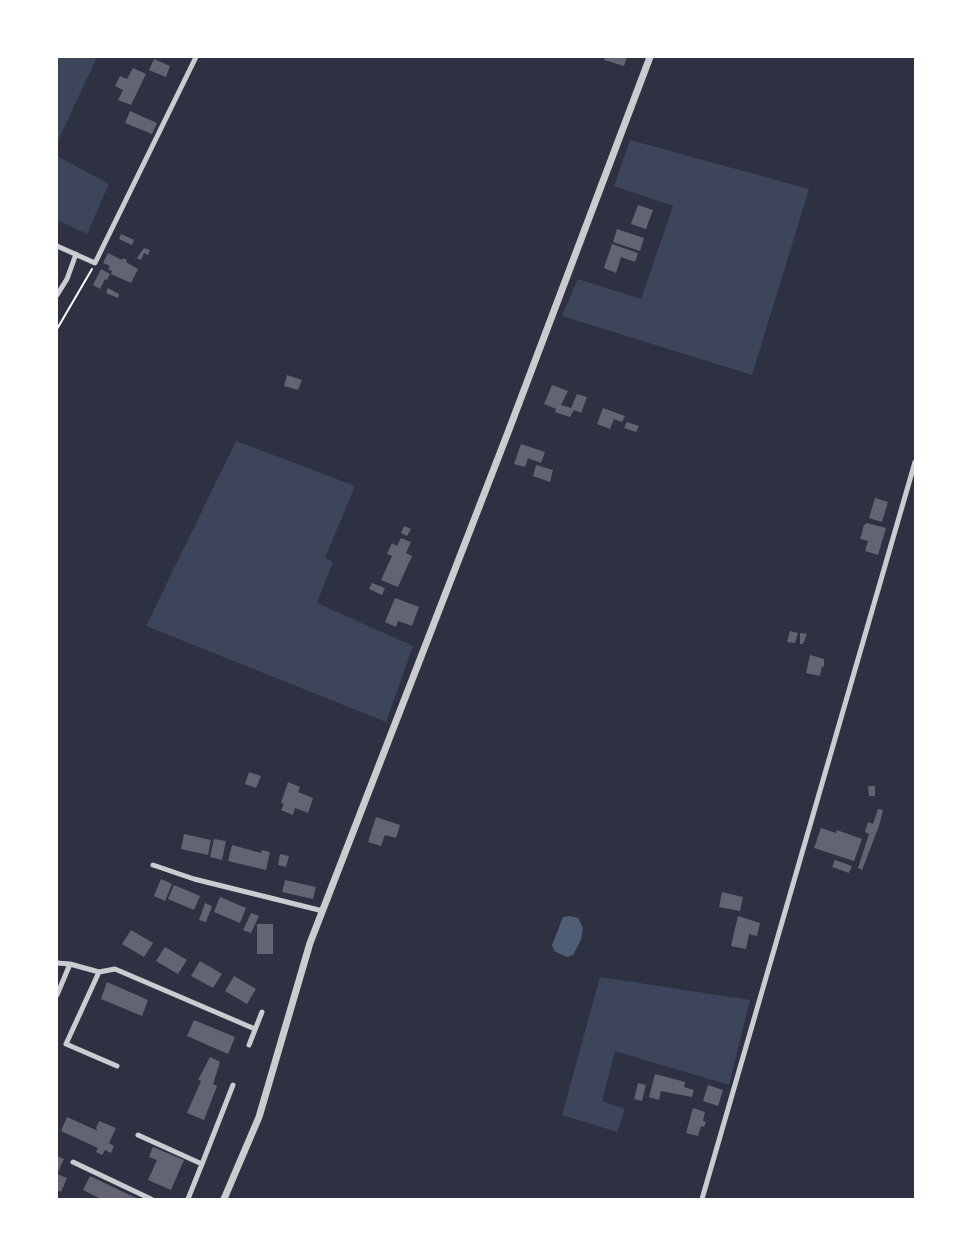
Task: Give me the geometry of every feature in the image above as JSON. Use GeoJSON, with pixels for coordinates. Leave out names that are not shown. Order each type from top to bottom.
{"type":"FeatureCollection","features":[{"type":"Feature","properties":{"kind":"street"},"geometry":{"type":"LineString","coordinates":[[57,246],[95,263],[196,57]]}},
{"type":"Feature","properties":{"kind":"street"},"geometry":{"type":"LineString","coordinates":[[224,1199],[259,1117],[297,983],[322,911],[511,424],[650,57]]}},
{"type":"Feature","properties":{"kind":"street"},"geometry":{"type":"LineString","coordinates":[[57,295],[67,279],[76,254]]}},
{"type":"Feature","properties":{"kind":"street"},"geometry":{"type":"LineString","coordinates":[[702,1199],[915,462]]}},
{"type":"Feature","properties":{"kind":"street"},"geometry":{"type":"LineString","coordinates":[[153,865],[194,879],[322,911]]}},
{"type":"Feature","properties":{"kind":"street"},"geometry":{"type":"LineString","coordinates":[[57,963],[99,972],[115,969],[255,1029]]}},
{"type":"Feature","properties":{"kind":"street"},"geometry":{"type":"LineString","coordinates":[[57,995],[70,964]]}},
{"type":"Feature","properties":{"kind":"street"},"geometry":{"type":"LineString","coordinates":[[99,972],[66,1044],[117,1066]]}},
{"type":"Feature","properties":{"kind":"street"},"geometry":{"type":"LineString","coordinates":[[249,1045],[262,1012]]}},
{"type":"Feature","properties":{"kind":"street"},"geometry":{"type":"LineString","coordinates":[[188,1199],[233,1085]]}},
{"type":"Feature","properties":{"kind":"street"},"geometry":{"type":"LineString","coordinates":[[138,1135],[202,1164]]}},
{"type":"Feature","properties":{"kind":"street"},"geometry":{"type":"LineString","coordinates":[[73,1162],[151,1199]]}},
{"type":"Feature","properties":{"kind":"path"},"geometry":{"type":"LineString","coordinates":[[57,329],[95,263]]}},
{"type":"Feature","properties":{"kind":"shaded area"},"geometry":{"type":"Polygon","coordinates":[[[57,57],[97,57],[57,143],[57,57]]]}},
{"type":"Feature","properties":{"kind":"shaded area"},"geometry":{"type":"Polygon","coordinates":[[[630,140],[809,189],[752,375],[562,316],[578,279],[641,299],[673,206],[614,186],[630,140]]]}},
{"type":"Feature","properties":{"kind":"shaded area"},"geometry":{"type":"Polygon","coordinates":[[[57,156],[109,184],[87,234],[57,220],[57,156]]]}},
{"type":"Feature","properties":{"kind":"shaded area"},"geometry":{"type":"Polygon","coordinates":[[[236,441],[355,486],[325,558],[333,562],[317,603],[413,646],[386,722],[146,626],[236,441]]]}},
{"type":"Feature","properties":{"kind":"shaded area"},"geometry":{"type":"Polygon","coordinates":[[[563,917],[578,918],[583,928],[581,940],[573,955],[567,957],[554,951],[552,945],[563,917]]]}},
{"type":"Feature","properties":{"kind":"shaded area"},"geometry":{"type":"Polygon","coordinates":[[[600,977],[750,1000],[729,1085],[615,1051],[602,1101],[625,1109],[617,1132],[562,1115],[600,977]]]}},
{"type":"Feature","properties":{"kind":"building"},"geometry":{"type":"Polygon","coordinates":[[[605,57],[627,57],[624,66],[604,60],[605,57]]]}},
{"type":"Feature","properties":{"kind":"building"},"geometry":{"type":"Polygon","coordinates":[[[154,59],[170,66],[166,77],[149,70],[154,59]]]}},
{"type":"Feature","properties":{"kind":"building"},"geometry":{"type":"Polygon","coordinates":[[[133,68],[146,74],[131,105],[118,100],[123,90],[115,86],[120,76],[127,79],[133,68]]]}},
{"type":"Feature","properties":{"kind":"building"},"geometry":{"type":"Polygon","coordinates":[[[130,111],[157,123],[152,134],[125,123],[130,111]]]}},
{"type":"Feature","properties":{"kind":"building"},"geometry":{"type":"Polygon","coordinates":[[[638,205],[653,210],[646,229],[631,224],[638,205]]]}},
{"type":"Feature","properties":{"kind":"building"},"geometry":{"type":"Polygon","coordinates":[[[617,229],[644,238],[640,251],[613,242],[617,229]]]}},
{"type":"Feature","properties":{"kind":"building"},"geometry":{"type":"Polygon","coordinates":[[[121,234],[134,240],[132,245],[119,239],[121,234]]]}},
{"type":"Feature","properties":{"kind":"building"},"geometry":{"type":"Polygon","coordinates":[[[612,244],[638,253],[635,262],[621,257],[616,273],[604,268],[612,244]]]}},
{"type":"Feature","properties":{"kind":"building"},"geometry":{"type":"Polygon","coordinates":[[[144,248],[150,250],[148,255],[144,253],[141,260],[137,258],[144,248]]]}},
{"type":"Feature","properties":{"kind":"building"},"geometry":{"type":"Polygon","coordinates":[[[108,253],[127,260],[126,262],[138,269],[131,283],[111,274],[112,271],[108,269],[110,266],[103,263],[108,253]]]}},
{"type":"Feature","properties":{"kind":"building"},"geometry":{"type":"Polygon","coordinates":[[[101,269],[110,274],[100,289],[93,285],[101,269]]]}},
{"type":"Feature","properties":{"kind":"building"},"geometry":{"type":"Polygon","coordinates":[[[108,288],[119,294],[118,298],[106,293],[108,288]]]}},
{"type":"Feature","properties":{"kind":"building"},"geometry":{"type":"Polygon","coordinates":[[[287,375],[302,380],[298,390],[284,386],[287,375]]]}},
{"type":"Feature","properties":{"kind":"building"},"geometry":{"type":"Polygon","coordinates":[[[552,385],[568,391],[561,405],[571,408],[577,394],[587,397],[581,413],[574,410],[570,417],[555,412],[556,409],[544,404],[552,385]]]}},
{"type":"Feature","properties":{"kind":"building"},"geometry":{"type":"Polygon","coordinates":[[[603,408],[625,416],[622,422],[614,419],[610,429],[597,424],[603,408]]]}},
{"type":"Feature","properties":{"kind":"building"},"geometry":{"type":"Polygon","coordinates":[[[627,422],[639,426],[636,432],[624,428],[627,422]]]}},
{"type":"Feature","properties":{"kind":"building"},"geometry":{"type":"Polygon","coordinates":[[[521,444],[545,452],[541,463],[528,458],[525,467],[514,464],[521,444]]]}},
{"type":"Feature","properties":{"kind":"building"},"geometry":{"type":"Polygon","coordinates":[[[536,465],[553,470],[550,482],[533,476],[536,465]]]}},
{"type":"Feature","properties":{"kind":"building"},"geometry":{"type":"Polygon","coordinates":[[[875,498],[888,502],[882,522],[869,518],[875,498]]]}},
{"type":"Feature","properties":{"kind":"building"},"geometry":{"type":"Polygon","coordinates":[[[867,523],[886,528],[878,555],[865,551],[868,541],[860,539],[864,525],[867,523]]]}},
{"type":"Feature","properties":{"kind":"building"},"geometry":{"type":"Polygon","coordinates":[[[404,526],[411,529],[407,536],[401,533],[404,526]]]}},
{"type":"Feature","properties":{"kind":"building"},"geometry":{"type":"Polygon","coordinates":[[[401,538],[411,542],[406,553],[412,556],[398,587],[381,580],[392,556],[387,554],[392,543],[397,546],[401,538]]]}},
{"type":"Feature","properties":{"kind":"building"},"geometry":{"type":"Polygon","coordinates":[[[372,583],[385,588],[382,595],[369,589],[372,583]]]}},
{"type":"Feature","properties":{"kind":"building"},"geometry":{"type":"Polygon","coordinates":[[[395,598],[419,607],[412,626],[398,621],[396,627],[385,622],[395,598]]]}},
{"type":"Feature","properties":{"kind":"building"},"geometry":{"type":"Polygon","coordinates":[[[790,631],[798,633],[795,643],[787,642],[790,631]]]}},
{"type":"Feature","properties":{"kind":"building"},"geometry":{"type":"Polygon","coordinates":[[[800,633],[807,634],[803,644],[800,644],[800,633]]]}},
{"type":"Feature","properties":{"kind":"building"},"geometry":{"type":"Polygon","coordinates":[[[810,655],[824,659],[824,667],[822,666],[820,676],[806,673],[810,655]]]}},
{"type":"Feature","properties":{"kind":"building"},"geometry":{"type":"Polygon","coordinates":[[[249,772],[261,776],[256,788],[245,784],[249,772]]]}},
{"type":"Feature","properties":{"kind":"building"},"geometry":{"type":"Polygon","coordinates":[[[288,782],[300,787],[298,792],[313,798],[308,813],[295,808],[293,815],[281,810],[288,782]]]}},
{"type":"Feature","properties":{"kind":"building"},"geometry":{"type":"Polygon","coordinates":[[[868,786],[875,786],[875,796],[869,796],[868,786]]]}},
{"type":"Feature","properties":{"kind":"building"},"geometry":{"type":"Polygon","coordinates":[[[878,809],[883,810],[879,826],[862,870],[858,868],[869,834],[865,832],[868,822],[873,824],[878,809]]]}},
{"type":"Feature","properties":{"kind":"building"},"geometry":{"type":"Polygon","coordinates":[[[376,817],[400,825],[396,838],[385,835],[381,846],[368,842],[376,817]]]}},
{"type":"Feature","properties":{"kind":"building"},"geometry":{"type":"Polygon","coordinates":[[[821,828],[836,833],[837,830],[862,839],[854,861],[814,848],[821,828]]]}},
{"type":"Feature","properties":{"kind":"building"},"geometry":{"type":"Polygon","coordinates":[[[184,834],[211,840],[208,855],[181,849],[184,834]]]}},
{"type":"Feature","properties":{"kind":"building"},"geometry":{"type":"Polygon","coordinates":[[[214,839],[226,841],[222,860],[210,857],[214,839]]]}},
{"type":"Feature","properties":{"kind":"building"},"geometry":{"type":"Polygon","coordinates":[[[232,845],[261,853],[262,850],[270,852],[266,870],[228,861],[232,845]]]}},
{"type":"Feature","properties":{"kind":"building"},"geometry":{"type":"Polygon","coordinates":[[[280,854],[289,856],[286,867],[278,865],[280,854]]]}},
{"type":"Feature","properties":{"kind":"building"},"geometry":{"type":"Polygon","coordinates":[[[835,860],[852,866],[849,873],[832,867],[835,860]]]}},
{"type":"Feature","properties":{"kind":"building"},"geometry":{"type":"Polygon","coordinates":[[[161,879],[172,884],[165,901],[154,896],[161,879]]]}},
{"type":"Feature","properties":{"kind":"building"},"geometry":{"type":"Polygon","coordinates":[[[285,880],[316,887],[313,899],[282,892],[285,880]]]}},
{"type":"Feature","properties":{"kind":"building"},"geometry":{"type":"Polygon","coordinates":[[[174,885],[200,896],[194,910],[168,899],[174,885]]]}},
{"type":"Feature","properties":{"kind":"building"},"geometry":{"type":"Polygon","coordinates":[[[722,892],[743,897],[740,911],[719,907],[722,892]]]}},
{"type":"Feature","properties":{"kind":"building"},"geometry":{"type":"Polygon","coordinates":[[[220,897],[246,908],[240,923],[214,912],[220,897]]]}},
{"type":"Feature","properties":{"kind":"building"},"geometry":{"type":"Polygon","coordinates":[[[205,903],[212,906],[206,922],[199,920],[205,903]]]}},
{"type":"Feature","properties":{"kind":"building"},"geometry":{"type":"Polygon","coordinates":[[[251,913],[259,916],[251,933],[243,930],[251,913]]]}},
{"type":"Feature","properties":{"kind":"building"},"geometry":{"type":"Polygon","coordinates":[[[738,916],[760,923],[757,936],[749,934],[746,949],[731,946],[738,916]]]}},
{"type":"Feature","properties":{"kind":"building"},"geometry":{"type":"Polygon","coordinates":[[[257,924],[273,924],[273,954],[257,954],[257,924]]]}},
{"type":"Feature","properties":{"kind":"building"},"geometry":{"type":"Polygon","coordinates":[[[131,930],[153,943],[144,957],[122,944],[131,930]]]}},
{"type":"Feature","properties":{"kind":"building"},"geometry":{"type":"Polygon","coordinates":[[[165,947],[187,960],[178,974],[156,961],[165,947]]]}},
{"type":"Feature","properties":{"kind":"building"},"geometry":{"type":"Polygon","coordinates":[[[200,961],[222,974],[213,988],[191,976],[200,961]]]}},
{"type":"Feature","properties":{"kind":"building"},"geometry":{"type":"Polygon","coordinates":[[[234,976],[256,989],[247,1004],[225,991],[234,976]]]}},
{"type":"Feature","properties":{"kind":"building"},"geometry":{"type":"Polygon","coordinates":[[[107,982],[148,1000],[142,1016],[101,999],[107,982]]]}},
{"type":"Feature","properties":{"kind":"building"},"geometry":{"type":"Polygon","coordinates":[[[194,1020],[235,1037],[228,1054],[187,1036],[194,1020]]]}},
{"type":"Feature","properties":{"kind":"building"},"geometry":{"type":"Polygon","coordinates":[[[210,1057],[220,1062],[213,1084],[217,1086],[204,1120],[187,1113],[201,1081],[198,1080],[210,1057]]]}},
{"type":"Feature","properties":{"kind":"building"},"geometry":{"type":"Polygon","coordinates":[[[655,1074],[685,1082],[684,1087],[694,1090],[692,1097],[661,1091],[659,1100],[649,1097],[655,1074]]]}},
{"type":"Feature","properties":{"kind":"building"},"geometry":{"type":"Polygon","coordinates":[[[638,1083],[646,1085],[642,1101],[634,1099],[638,1083]]]}},
{"type":"Feature","properties":{"kind":"building"},"geometry":{"type":"Polygon","coordinates":[[[708,1085],[723,1090],[718,1106],[703,1101],[708,1085]]]}},
{"type":"Feature","properties":{"kind":"building"},"geometry":{"type":"Polygon","coordinates":[[[693,1108],[705,1112],[703,1121],[706,1122],[704,1127],[701,1126],[698,1136],[686,1133],[693,1108]]]}},
{"type":"Feature","properties":{"kind":"building"},"geometry":{"type":"Polygon","coordinates":[[[67,1117],[98,1131],[96,1128],[99,1121],[116,1128],[109,1143],[114,1146],[111,1153],[105,1150],[102,1155],[96,1152],[98,1148],[61,1131],[67,1117]]]}},
{"type":"Feature","properties":{"kind":"building"},"geometry":{"type":"Polygon","coordinates":[[[153,1147],[184,1160],[171,1190],[148,1180],[157,1160],[149,1157],[153,1147]]]}},
{"type":"Feature","properties":{"kind":"building"},"geometry":{"type":"Polygon","coordinates":[[[57,1156],[64,1159],[57,1174],[57,1156]]]}},
{"type":"Feature","properties":{"kind":"building"},"geometry":{"type":"Polygon","coordinates":[[[57,1174],[67,1178],[61,1192],[57,1190],[57,1174]]]}},
{"type":"Feature","properties":{"kind":"building"},"geometry":{"type":"Polygon","coordinates":[[[90,1176],[138,1199],[101,1199],[83,1190],[90,1176]]]}}]}
